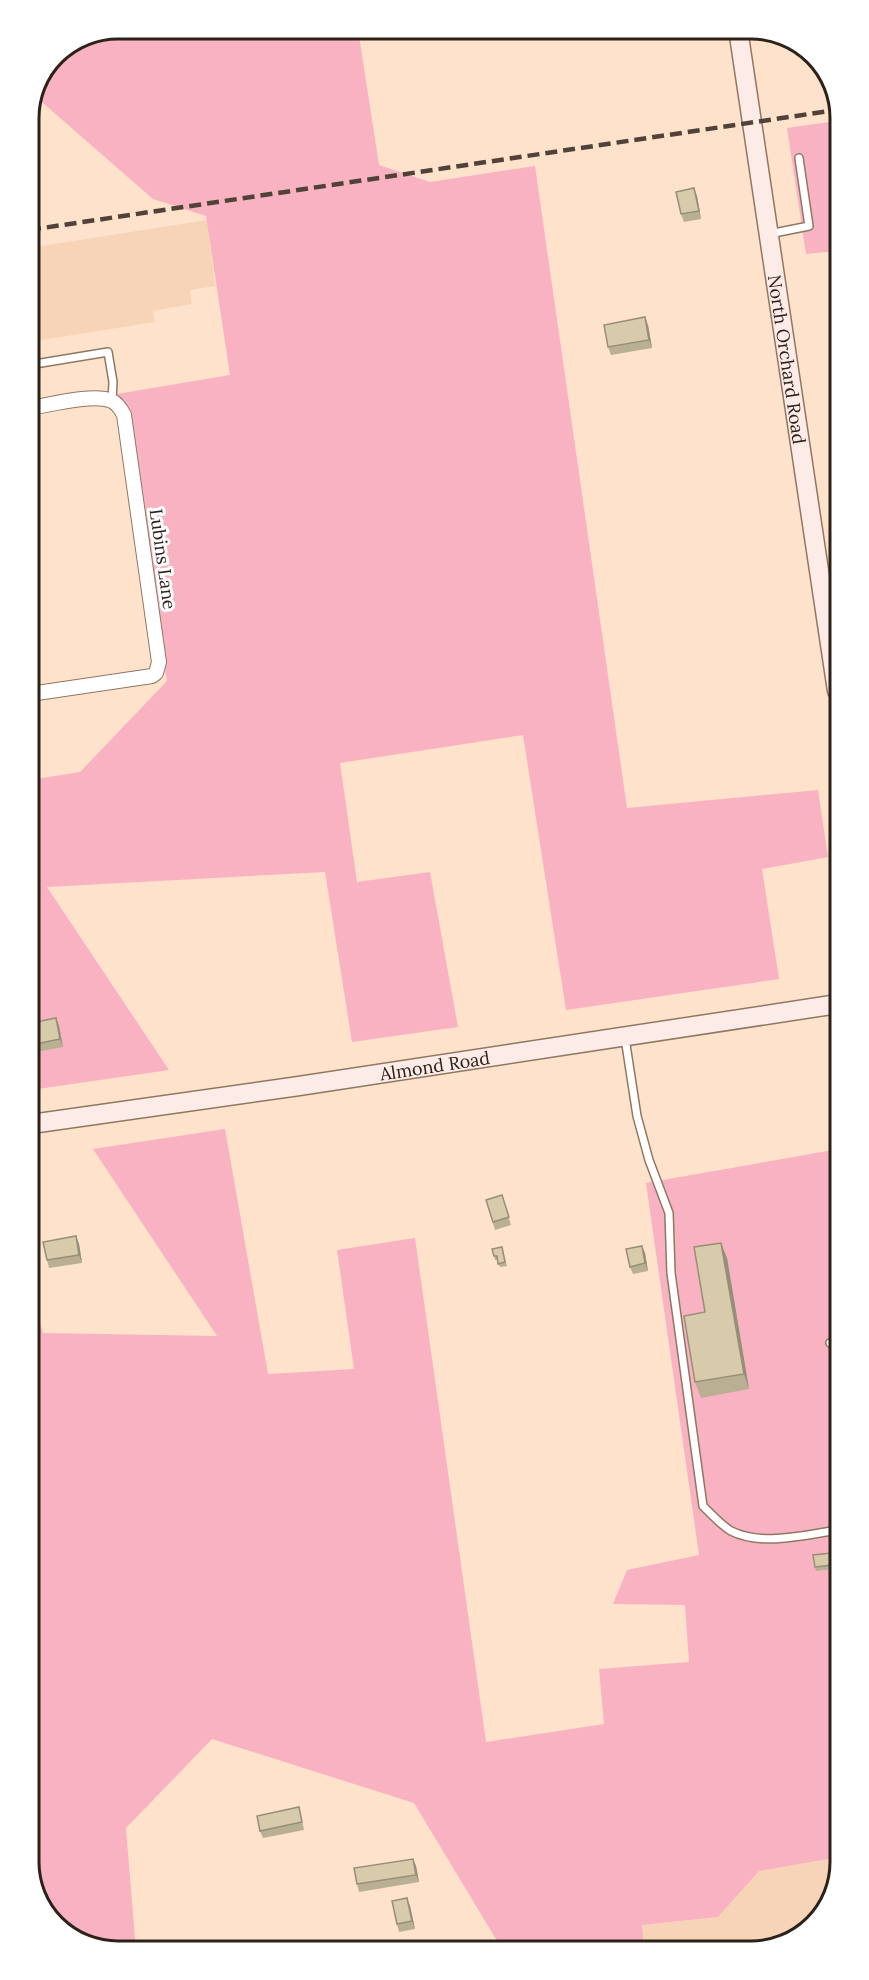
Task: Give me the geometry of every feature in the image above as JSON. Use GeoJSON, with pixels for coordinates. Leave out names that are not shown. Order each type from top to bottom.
{"type":"FeatureCollection","features":[{"type":"Feature","properties":{"kind":"main road","name":"North Orchard Road"},"geometry":{"type":"LineString","coordinates":[[740,39],[830,644]]}},
{"type":"Feature","properties":{"kind":"main road","name":"Almond Road"},"geometry":{"type":"LineString","coordinates":[[39,1123],[830,1005]]}},
{"type":"Feature","properties":{"kind":"street"},"geometry":{"type":"LineString","coordinates":[[39,407],[100,398],[112,401]]}},
{"type":"Feature","properties":{"kind":"street","name":"Lubins Lane"},"geometry":{"type":"LineString","coordinates":[[39,693],[152,676],[156,673],[159,662],[124,415],[120,407],[112,401]]}},
{"type":"Feature","properties":{"kind":"lane"},"geometry":{"type":"LineString","coordinates":[[769,234],[809,226],[799,158]]}},
{"type":"Feature","properties":{"kind":"lane"},"geometry":{"type":"LineString","coordinates":[[39,363],[108,352],[113,382],[112,401]]}},
{"type":"Feature","properties":{"kind":"lane"},"geometry":{"type":"LineString","coordinates":[[625,1037],[637,1116],[649,1160],[669,1213],[671,1273],[703,1506],[730,1530],[753,1538],[779,1538],[830,1531]]}},
{"type":"Feature","properties":{"kind":"shaded area"},"geometry":{"type":"Polygon","coordinates":[[[118,39],[360,39],[379,165],[430,182],[535,166],[627,808],[818,790],[828,857],[762,869],[779,979],[566,1010],[523,735],[340,763],[357,882],[430,872],[458,1027],[352,1042],[325,872],[47,887],[169,1070],[39,1089],[39,779],[80,772],[167,681],[117,394],[230,375],[206,216],[153,199],[41,102],[47,83],[55,70],[66,59],[88,45],[118,39]]]}},
{"type":"Feature","properties":{"kind":"shaded area"},"geometry":{"type":"Polygon","coordinates":[[[830,122],[830,252],[806,254],[787,128],[830,122]]]}},
{"type":"Feature","properties":{"kind":"shaded area"},"geometry":{"type":"Polygon","coordinates":[[[207,220],[215,286],[190,290],[192,304],[153,311],[155,322],[39,340],[39,246],[207,220]]]}},
{"type":"Feature","properties":{"kind":"shaded area"},"geometry":{"type":"Polygon","coordinates":[[[225,1129],[268,1374],[354,1369],[337,1250],[415,1238],[486,1742],[604,1724],[599,1669],[689,1662],[685,1605],[613,1604],[627,1570],[699,1555],[646,1183],[830,1151],[830,1859],[759,1871],[718,1917],[642,1925],[643,1941],[497,1941],[414,1803],[212,1739],[126,1828],[135,1941],[113,1941],[93,1937],[62,1918],[47,1897],[39,1862],[39,1320],[43,1333],[217,1336],[93,1149],[225,1129]]]}},
{"type":"Feature","properties":{"kind":"shaded area"},"geometry":{"type":"Polygon","coordinates":[[[830,1859],[826,1887],[817,1906],[799,1925],[786,1933],[751,1941],[643,1941],[642,1925],[718,1917],[758,1871],[830,1859]]]}},
{"type":"Feature","properties":{"kind":"building"},"geometry":{"type":"Polygon","coordinates":[[[694,188],[699,211],[681,214],[676,192],[694,188]]]}},
{"type":"Feature","properties":{"kind":"building"},"geometry":{"type":"Polygon","coordinates":[[[645,317],[649,340],[608,347],[604,325],[645,317]]]}},
{"type":"Feature","properties":{"kind":"building"},"geometry":{"type":"Polygon","coordinates":[[[56,1018],[60,1039],[39,1043],[39,1021],[56,1018]]]}},
{"type":"Feature","properties":{"kind":"building"},"geometry":{"type":"Polygon","coordinates":[[[502,1195],[509,1217],[493,1222],[486,1200],[502,1195]]]}},
{"type":"Feature","properties":{"kind":"building"},"geometry":{"type":"Polygon","coordinates":[[[76,1236],[79,1255],[47,1260],[43,1242],[76,1236]]]}},
{"type":"Feature","properties":{"kind":"building"},"geometry":{"type":"Polygon","coordinates":[[[721,1243],[744,1374],[695,1382],[684,1316],[705,1312],[694,1247],[721,1243]]]}},
{"type":"Feature","properties":{"kind":"building"},"geometry":{"type":"Polygon","coordinates":[[[642,1246],[645,1263],[630,1267],[626,1249],[642,1246]]]}},
{"type":"Feature","properties":{"kind":"building"},"geometry":{"type":"Polygon","coordinates":[[[502,1247],[505,1262],[498,1264],[497,1256],[494,1256],[492,1249],[502,1247]]]}},
{"type":"Feature","properties":{"kind":"building"},"geometry":{"type":"Polygon","coordinates":[[[830,1553],[830,1565],[815,1567],[813,1555],[830,1553]]]}},
{"type":"Feature","properties":{"kind":"building"},"geometry":{"type":"Polygon","coordinates":[[[299,1807],[302,1822],[260,1831],[257,1816],[299,1807]]]}},
{"type":"Feature","properties":{"kind":"building"},"geometry":{"type":"Polygon","coordinates":[[[413,1859],[416,1875],[357,1884],[354,1868],[413,1859]]]}},
{"type":"Feature","properties":{"kind":"building"},"geometry":{"type":"Polygon","coordinates":[[[407,1898],[412,1921],[397,1924],[392,1901],[407,1898]]]}},
{"type":"Feature","properties":{"kind":"railway"},"geometry":{"type":"LineString","coordinates":[[39,229],[829,111]]}}]}
